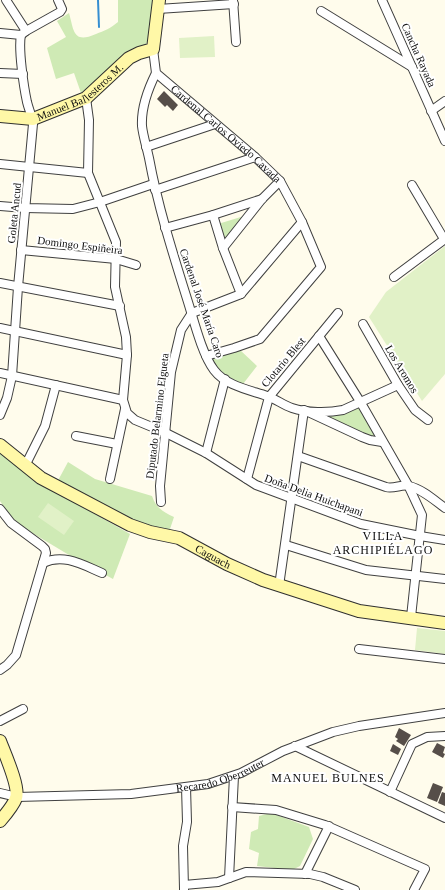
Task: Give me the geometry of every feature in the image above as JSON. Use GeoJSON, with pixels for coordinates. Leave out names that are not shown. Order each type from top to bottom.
{"type":"FeatureCollection","features":[{"type":"Feature","properties":{"kind":"street"},"geometry":{"type":"LineString","coordinates":[[6,0],[24,33]]}},
{"type":"Feature","properties":{"kind":"street"},"geometry":{"type":"LineString","coordinates":[[0,33],[24,33],[60,12],[62,9],[58,0]]}},
{"type":"Feature","properties":{"kind":"street","name":"Cancha Rayada"},"geometry":{"type":"LineString","coordinates":[[383,1],[445,141]]}},
{"type":"Feature","properties":{"kind":"street"},"geometry":{"type":"LineString","coordinates":[[156,73],[153,49],[159,4],[234,2],[236,42]]}},
{"type":"Feature","properties":{"kind":"street"},"geometry":{"type":"LineString","coordinates":[[321,11],[412,67]]}},
{"type":"Feature","properties":{"kind":"street","name":"Goleta Ancud"},"geometry":{"type":"LineString","coordinates":[[0,415],[7,398],[12,376],[21,250],[30,167],[32,119],[23,74],[24,33]]}},
{"type":"Feature","properties":{"kind":"street","name":"Manuel Ballesteros M."},"geometry":{"type":"LineString","coordinates":[[0,116],[32,119],[86,98],[129,58],[153,49]]}},
{"type":"Feature","properties":{"kind":"street"},"geometry":{"type":"LineString","coordinates":[[0,73],[23,74]]}},
{"type":"Feature","properties":{"kind":"street","name":"Cardenal Carlos Oviedo Cavada"},"geometry":{"type":"LineString","coordinates":[[156,73],[255,157],[280,181],[302,222],[321,267],[260,339],[206,356]]}},
{"type":"Feature","properties":{"kind":"street","name":"Cardenal José María Caro"},"geometry":{"type":"LineString","coordinates":[[156,73],[149,86],[144,104],[142,126],[146,147],[154,187],[165,228],[206,356],[214,370],[225,379],[244,389],[268,397],[292,408],[304,410],[334,412],[343,410],[398,386]]}},
{"type":"Feature","properties":{"kind":"street"},"geometry":{"type":"LineString","coordinates":[[86,98],[89,120],[88,173],[116,242],[115,287],[126,337],[127,355],[123,400],[125,409],[110,479]]}},
{"type":"Feature","properties":{"kind":"street"},"geometry":{"type":"LineString","coordinates":[[431,111],[445,101]]}},
{"type":"Feature","properties":{"kind":"street"},"geometry":{"type":"LineString","coordinates":[[146,147],[215,124]]}},
{"type":"Feature","properties":{"kind":"street"},"geometry":{"type":"LineString","coordinates":[[0,206],[73,209],[255,157]]}},
{"type":"Feature","properties":{"kind":"street"},"geometry":{"type":"LineString","coordinates":[[0,164],[88,173]]}},
{"type":"Feature","properties":{"kind":"street"},"geometry":{"type":"LineString","coordinates":[[223,248],[262,198],[280,181]]}},
{"type":"Feature","properties":{"kind":"street"},"geometry":{"type":"LineString","coordinates":[[394,277],[445,239],[412,185]]}},
{"type":"Feature","properties":{"kind":"street"},"geometry":{"type":"LineString","coordinates":[[165,228],[213,215],[262,198]]}},
{"type":"Feature","properties":{"kind":"street"},"geometry":{"type":"LineString","coordinates":[[213,215],[223,248],[241,294]]}},
{"type":"Feature","properties":{"kind":"street"},"geometry":{"type":"LineString","coordinates":[[192,312],[241,294],[302,222]]}},
{"type":"Feature","properties":{"kind":"street","name":"Domingo Espiñeira"},"geometry":{"type":"LineString","coordinates":[[21,250],[116,259],[136,265]]}},
{"type":"Feature","properties":{"kind":"street"},"geometry":{"type":"LineString","coordinates":[[0,283],[120,306]]}},
{"type":"Feature","properties":{"kind":"street","name":"Diputado Belarmino Elgueta"},"geometry":{"type":"LineString","coordinates":[[161,502],[160,486],[164,432],[171,372],[181,330],[192,312]]}},
{"type":"Feature","properties":{"kind":"street","name":"Clotario Blest"},"geometry":{"type":"LineString","coordinates":[[247,479],[268,397],[338,313]]}},
{"type":"Feature","properties":{"kind":"street","name":"Los Aromos"},"geometry":{"type":"LineString","coordinates":[[363,324],[398,386],[415,410],[428,420]]}},
{"type":"Feature","properties":{"kind":"street"},"geometry":{"type":"LineString","coordinates":[[0,328],[127,355]]}},
{"type":"Feature","properties":{"kind":"street"},"geometry":{"type":"LineString","coordinates":[[319,336],[361,403],[408,486],[422,515],[411,617]]}},
{"type":"Feature","properties":{"kind":"street"},"geometry":{"type":"LineString","coordinates":[[0,373],[123,400]]}},
{"type":"Feature","properties":{"kind":"street"},"geometry":{"type":"LineString","coordinates":[[206,453],[225,379]]}},
{"type":"Feature","properties":{"kind":"street"},"geometry":{"type":"LineString","coordinates":[[25,466],[45,426],[56,386]]}},
{"type":"Feature","properties":{"kind":"street","name":"Doña Delia Huichapani"},"geometry":{"type":"LineString","coordinates":[[125,409],[135,420],[164,432],[206,453],[256,485],[361,524],[445,540]]}},
{"type":"Feature","properties":{"kind":"street"},"geometry":{"type":"LineString","coordinates":[[279,586],[304,410],[357,435],[370,440],[382,442]]}},
{"type":"Feature","properties":{"kind":"street"},"geometry":{"type":"LineString","coordinates":[[76,436],[117,444]]}},
{"type":"Feature","properties":{"kind":"street","name":"Caguach"},"geometry":{"type":"LineString","coordinates":[[0,445],[41,478],[130,525],[150,532],[179,538],[227,564],[263,580],[359,611],[445,622]]}},
{"type":"Feature","properties":{"kind":"street"},"geometry":{"type":"LineString","coordinates":[[298,456],[386,487],[394,488],[408,486],[426,494],[445,508]]}},
{"type":"Feature","properties":{"kind":"street"},"geometry":{"type":"LineString","coordinates":[[0,509],[11,523],[46,549],[16,655],[0,670]]}},
{"type":"Feature","properties":{"kind":"street"},"geometry":{"type":"LineString","coordinates":[[286,545],[366,570],[445,579]]}},
{"type":"Feature","properties":{"kind":"street"},"geometry":{"type":"LineString","coordinates":[[43,563],[49,560],[70,560],[102,573]]}},
{"type":"Feature","properties":{"kind":"street"},"geometry":{"type":"LineString","coordinates":[[360,649],[445,659]]}},
{"type":"Feature","properties":{"kind":"street"},"geometry":{"type":"LineString","coordinates":[[0,721],[23,709]]}},
{"type":"Feature","properties":{"kind":"street","name":"Recaredo Oberreuter"},"geometry":{"type":"LineString","coordinates":[[0,793],[17,797],[132,794],[208,784],[234,776],[295,746],[333,732],[359,726],[445,713]]}},
{"type":"Feature","properties":{"kind":"street"},"geometry":{"type":"LineString","coordinates":[[390,792],[412,744],[426,737],[445,736]]}},
{"type":"Feature","properties":{"kind":"street"},"geometry":{"type":"LineString","coordinates":[[0,741],[16,786],[17,797],[0,821]]}},
{"type":"Feature","properties":{"kind":"street"},"geometry":{"type":"LineString","coordinates":[[295,746],[445,818]]}},
{"type":"Feature","properties":{"kind":"street"},"geometry":{"type":"LineString","coordinates":[[230,878],[234,776]]}},
{"type":"Feature","properties":{"kind":"street"},"geometry":{"type":"LineString","coordinates":[[186,787],[187,822],[183,846],[184,887],[218,882],[246,872],[305,874],[323,877],[355,890]]}},
{"type":"Feature","properties":{"kind":"street"},"geometry":{"type":"LineString","coordinates":[[232,807],[276,810],[328,826],[425,869],[414,890]]}},
{"type":"Feature","properties":{"kind":"street"},"geometry":{"type":"LineString","coordinates":[[305,874],[328,826]]}},
{"type":"Feature","properties":{"kind":"green space"},"geometry":{"type":"Polygon","coordinates":[[[118,0],[154,0],[149,40],[145,45],[132,49],[81,93],[74,73],[56,79],[47,48],[66,37],[57,21],[69,13],[76,34],[83,37],[88,37],[113,26],[118,22],[118,0]]]}},
{"type":"Feature","properties":{"kind":"green space"},"geometry":{"type":"Polygon","coordinates":[[[214,36],[215,57],[180,58],[179,38],[214,36]]]}},
{"type":"Feature","properties":{"kind":"green space"},"geometry":{"type":"Polygon","coordinates":[[[244,216],[223,241],[218,224],[244,216]]]}},
{"type":"Feature","properties":{"kind":"green space"},"geometry":{"type":"Polygon","coordinates":[[[445,246],[445,374],[422,401],[369,317],[386,292],[445,246]]]}},
{"type":"Feature","properties":{"kind":"green space"},"geometry":{"type":"Polygon","coordinates":[[[240,350],[257,366],[243,384],[224,374],[211,358],[240,350]]]}},
{"type":"Feature","properties":{"kind":"green space"},"geometry":{"type":"Polygon","coordinates":[[[359,408],[376,437],[364,434],[323,415],[344,414],[359,408]]]}},
{"type":"Feature","properties":{"kind":"green space"},"geometry":{"type":"Polygon","coordinates":[[[0,452],[44,485],[130,534],[113,579],[24,528],[12,518],[0,501],[0,452]]]}},
{"type":"Feature","properties":{"kind":"green space"},"geometry":{"type":"Polygon","coordinates":[[[68,462],[95,479],[152,496],[160,509],[174,517],[168,535],[55,486],[68,462]]]}},
{"type":"Feature","properties":{"kind":"green space"},"geometry":{"type":"Polygon","coordinates":[[[48,503],[74,521],[64,535],[38,517],[48,503]]]}},
{"type":"Feature","properties":{"kind":"green space"},"geometry":{"type":"Polygon","coordinates":[[[417,628],[445,631],[445,654],[415,650],[417,628]]]}},
{"type":"Feature","properties":{"kind":"green space"},"geometry":{"type":"Polygon","coordinates":[[[271,813],[309,827],[313,839],[300,866],[292,870],[257,866],[259,853],[249,849],[251,832],[258,829],[259,816],[271,813]]]}},
{"type":"Feature","properties":{"kind":"building"},"geometry":{"type":"Polygon","coordinates":[[[164,91],[178,105],[173,111],[167,105],[165,107],[157,99],[164,91]]]}},
{"type":"Feature","properties":{"kind":"building"},"geometry":{"type":"Polygon","coordinates":[[[399,728],[411,735],[404,746],[396,741],[398,739],[395,737],[399,728]]]}},
{"type":"Feature","properties":{"kind":"building"},"geometry":{"type":"Polygon","coordinates":[[[437,743],[445,747],[443,753],[445,754],[443,758],[432,752],[437,743]]]}},
{"type":"Feature","properties":{"kind":"building"},"geometry":{"type":"Polygon","coordinates":[[[393,744],[401,749],[398,755],[390,751],[393,744]]]}},
{"type":"Feature","properties":{"kind":"building"},"geometry":{"type":"Polygon","coordinates":[[[433,783],[443,787],[437,802],[427,798],[433,783]]]}},
{"type":"Feature","properties":{"kind":"building"},"geometry":{"type":"Polygon","coordinates":[[[442,792],[445,793],[445,806],[438,803],[442,792]]]}},
{"type":"Feature","properties":{"kind":"waterway"},"geometry":{"type":"LineString","coordinates":[[98,0],[99,27]]}},
{"type":"Feature","properties":{"kind":"district","name":"VILLA ARCHIPIÉLAGO"},"geometry":{"type":"Point","coordinates":[383,543]}},
{"type":"Feature","properties":{"kind":"district","name":"MANUEL BULNES"},"geometry":{"type":"Point","coordinates":[328,778]}}]}
